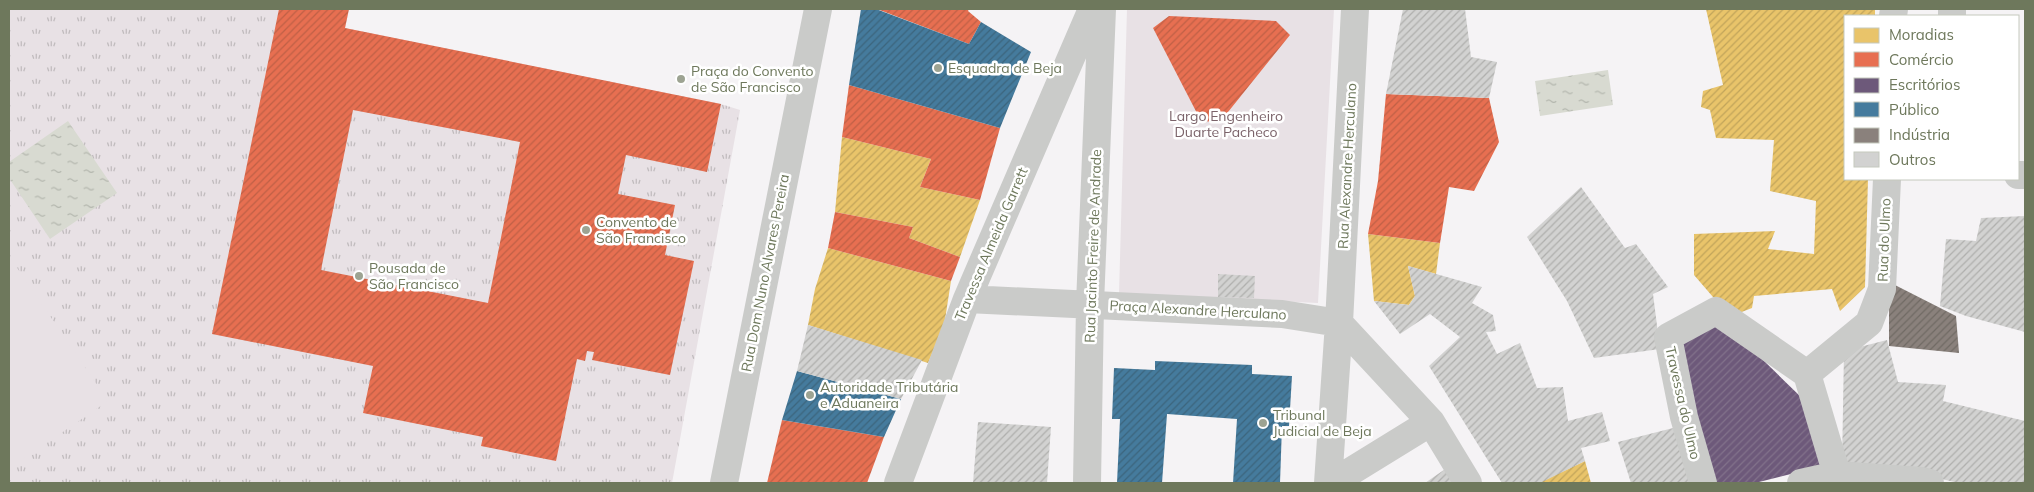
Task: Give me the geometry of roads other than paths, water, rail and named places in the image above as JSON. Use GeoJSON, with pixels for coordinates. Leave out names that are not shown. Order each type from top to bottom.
{"type":"FeatureCollection","features":[{"type":"Feature","properties":{"kind":"street","name":"Rua Dom Nuno Alvares Pereira"},"geometry":{"type":"LineString","coordinates":[[724,483],[818,9]]}},
{"type":"Feature","properties":{"kind":"street","name":"Travessa Almeida Garrett"},"geometry":{"type":"LineString","coordinates":[[898,483],[966,299],[1092,9]]}},
{"type":"Feature","properties":{"kind":"street","name":"Rua Jacinto Freire de Andrade"},"geometry":{"type":"LineString","coordinates":[[1087,483],[1090,304],[1102,9]]}},
{"type":"Feature","properties":{"kind":"street","name":"Rua Alexandre Herculano"},"geometry":{"type":"LineString","coordinates":[[1328,483],[1339,323],[1355,9]]}},
{"type":"Feature","properties":{"kind":"street","name":"Rua do Ulmo"},"geometry":{"type":"LineString","coordinates":[[1807,374],[1869,323],[1882,289],[1887,180]]}},
{"type":"Feature","properties":{"kind":"street","name":"Praça Alexandre Herculano"},"geometry":{"type":"LineString","coordinates":[[966,299],[1282,314],[1339,323]]}},
{"type":"Feature","properties":{"kind":"street","name":"Travessa do Ulmo"},"geometry":{"type":"LineString","coordinates":[[1703,483],[1684,417],[1668,337],[1716,311],[1807,374]]}},
{"type":"Feature","properties":{"kind":"street"},"geometry":{"type":"LineString","coordinates":[[1339,323],[1430,422],[1468,483]]}},
{"type":"Feature","properties":{"kind":"street"},"geometry":{"type":"LineString","coordinates":[[1807,374],[1837,475]]}},
{"type":"Feature","properties":{"kind":"street"},"geometry":{"type":"LineString","coordinates":[[1332,483],[1430,422]]}},
{"type":"Feature","properties":{"kind":"street"},"geometry":{"type":"LineString","coordinates":[[1801,483],[1837,475],[1930,483]]}},
{"type":"Feature","properties":{"kind":"water"},"geometry":{"type":"Polygon","coordinates":[[[1608,70],[1613,105],[1540,116],[1535,81],[1608,70]]]}},
{"type":"Feature","properties":{"kind":"water"},"geometry":{"type":"Polygon","coordinates":[[[68,121],[117,193],[50,239],[9,178],[9,162],[68,121]]]}},
{"type":"Feature","properties":{"kind":"place","name":"Esquadra de Beja"},"geometry":{"type":"Point","coordinates":[938,68]}},
{"type":"Feature","properties":{"kind":"place","name":"Praça do Convento de São Francisco"},"geometry":{"type":"Point","coordinates":[681,79]}},
{"type":"Feature","properties":{"kind":"place","name":"Convento de São Francisco"},"geometry":{"type":"Point","coordinates":[586,230]}},
{"type":"Feature","properties":{"kind":"place","name":"Pousada de São Francisco"},"geometry":{"type":"Point","coordinates":[359,276]}},
{"type":"Feature","properties":{"kind":"place","name":"Autoridade Tributária e Aduaneira"},"geometry":{"type":"Point","coordinates":[810,395]}},
{"type":"Feature","properties":{"kind":"place","name":"Tribunal Judicial de Beja"},"geometry":{"type":"Point","coordinates":[1263,423]}},
{"type":"Feature","properties":{"kind":"park label","name":"Largo Engenheiro Duarte Pacheco"},"geometry":{"type":"Point","coordinates":[1226,124]}}]}
